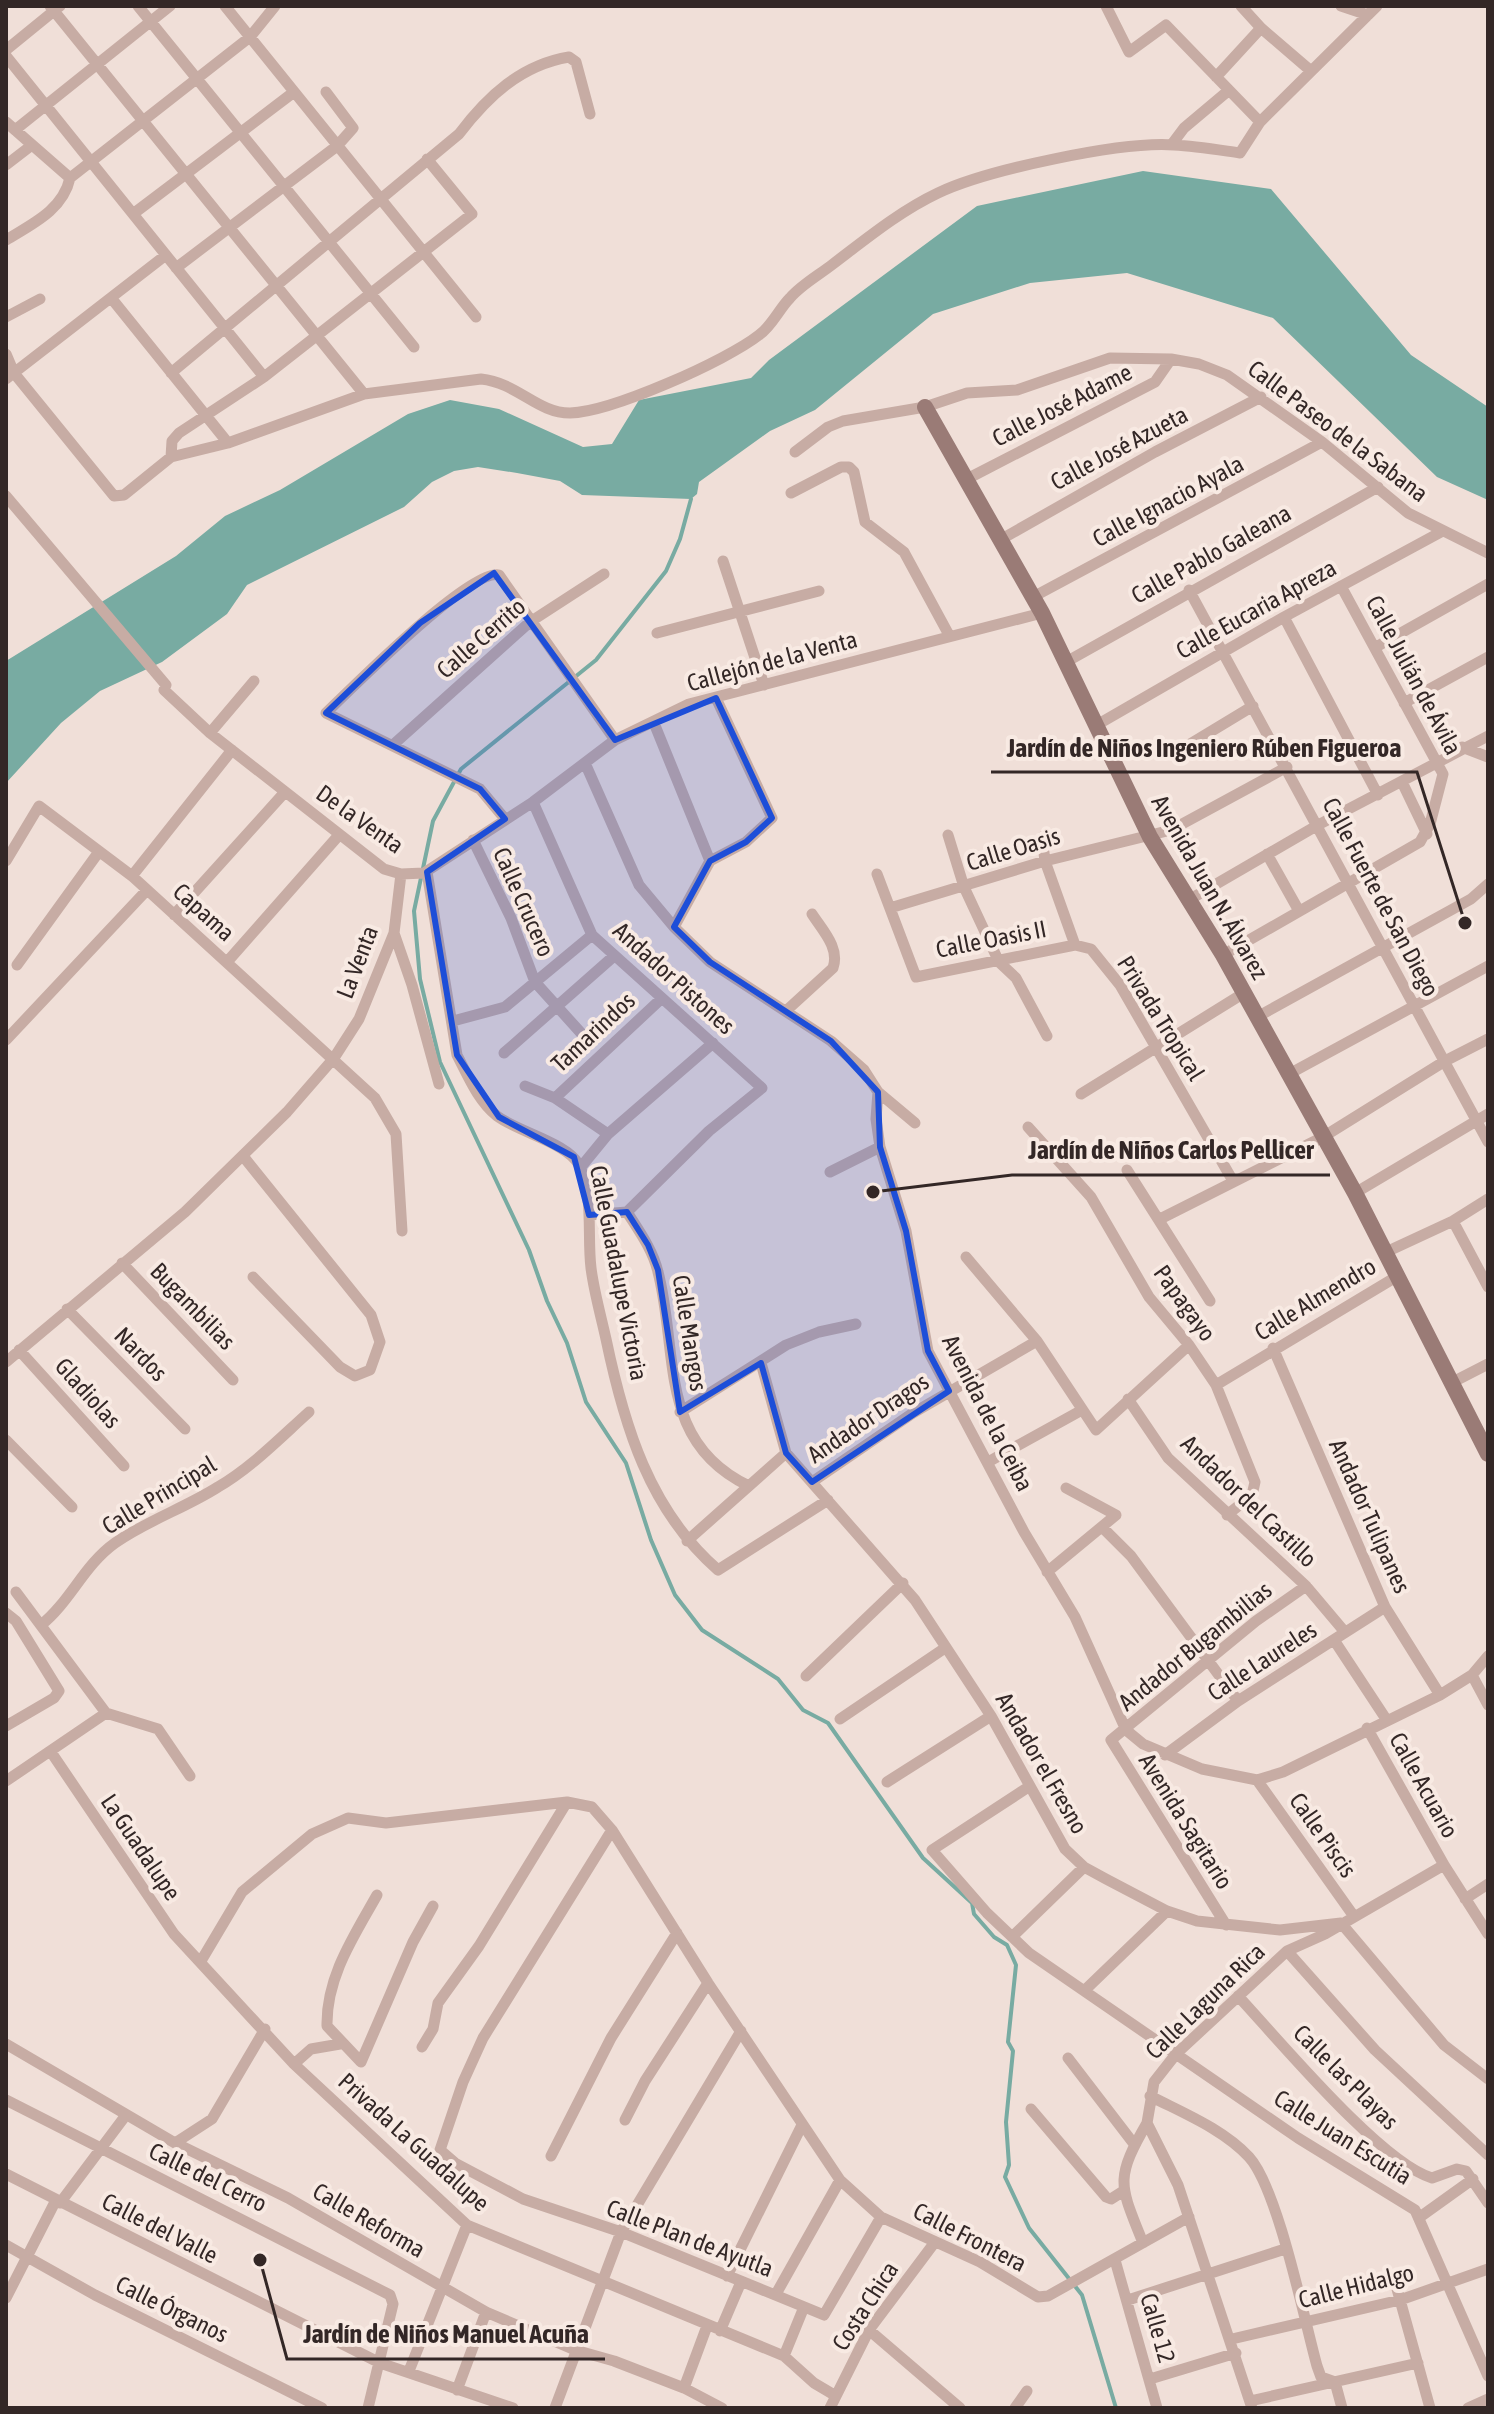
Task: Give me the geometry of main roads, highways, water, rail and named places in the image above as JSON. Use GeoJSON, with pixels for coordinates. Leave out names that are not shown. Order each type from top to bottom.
{"type":"FeatureCollection","features":[{"type":"Feature","properties":{"kind":"main road","name":"Avenida Juan N. Álvarez"},"geometry":{"type":"LineString","coordinates":[[925,407],[1042,613],[1150,837],[1223,955],[1355,1193],[1451,1383],[1483,1432],[1488,1454]]}},
{"type":"Feature","properties":{"kind":"water"},"geometry":{"type":"Polygon","coordinates":[[[1143,171],[1271,189],[1411,355],[1488,407],[1488,500],[1437,477],[1273,318],[1127,273],[1030,283],[933,314],[815,410],[770,431],[699,482],[697,494],[691,499],[582,495],[560,481],[478,467],[454,471],[432,482],[404,507],[247,585],[227,614],[162,662],[100,691],[61,723],[6,783],[6,661],[176,556],[225,516],[280,490],[408,414],[450,400],[499,409],[583,447],[612,444],[639,400],[751,378],[769,360],[977,206],[1143,171]]]}},
{"type":"Feature","properties":{"kind":"waterway"},"geometry":{"type":"LineString","coordinates":[[691,499],[680,539],[666,571],[596,660],[461,769],[433,821],[414,911],[420,979],[440,1062],[529,1250],[547,1301],[567,1343],[586,1402],[626,1463],[651,1540],[675,1595],[702,1630],[778,1679],[803,1710],[828,1723],[923,1858],[972,1903],[974,1914],[994,1937],[1007,1945],[1016,1965],[1008,2042],[1013,2051],[1006,2122],[1009,2165],[1005,2177],[1029,2228],[1082,2295],[1116,2408]]}},
{"type":"Feature","properties":{"kind":"place","name":"Jardín de Niños Ingeniero Rúben Figueroa"},"geometry":{"type":"Point","coordinates":[1465,923]}},
{"type":"Feature","properties":{"kind":"place","name":"Jardín de Niños Carlos Pellicer"},"geometry":{"type":"Point","coordinates":[873,1192]}},
{"type":"Feature","properties":{"kind":"place","name":"Jardín de Niños Manuel Acuña"},"geometry":{"type":"Point","coordinates":[260,2260]}}]}
